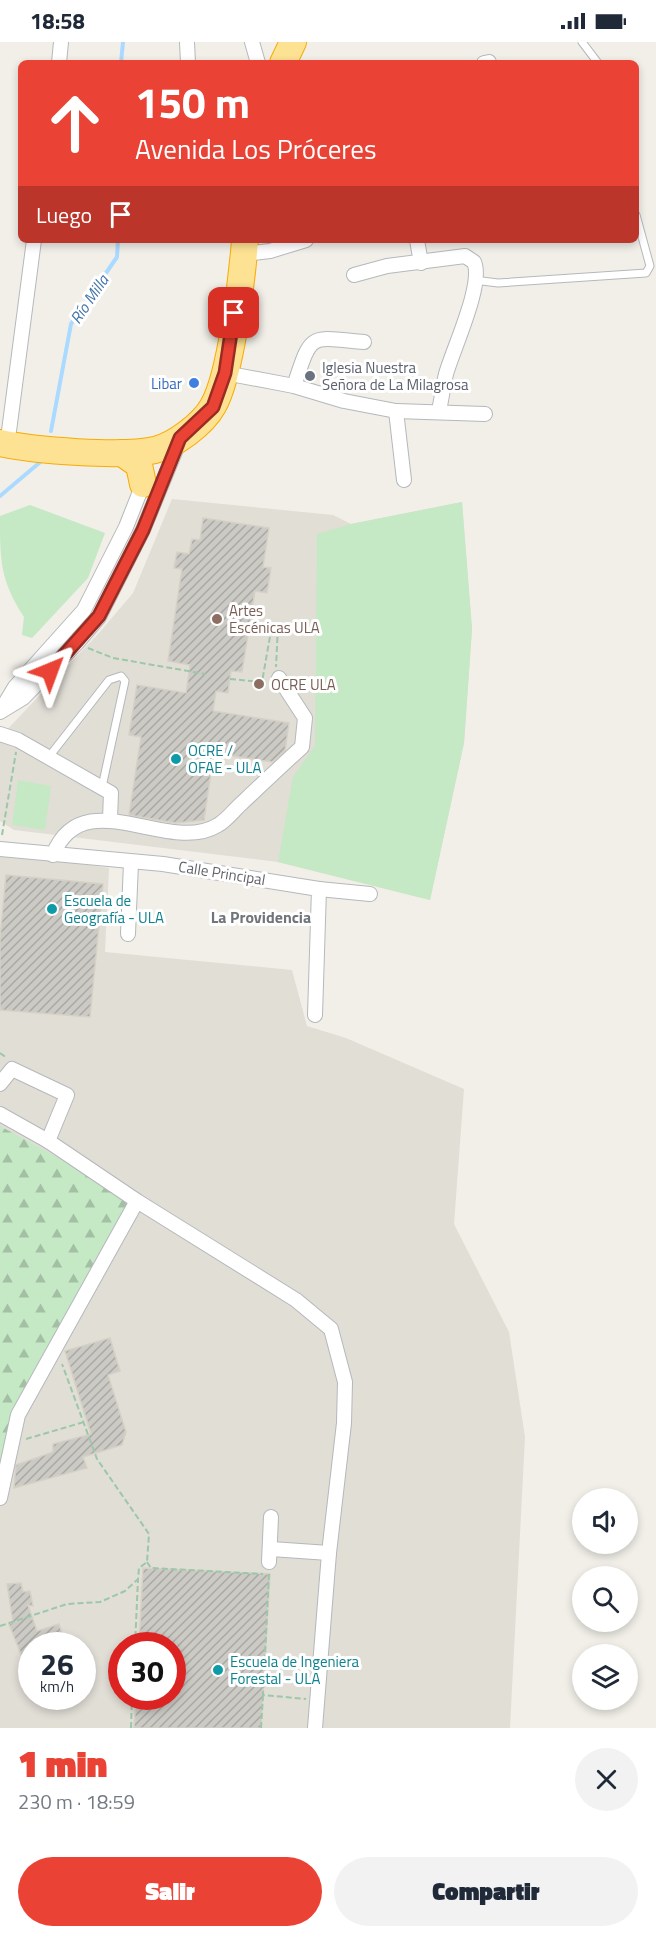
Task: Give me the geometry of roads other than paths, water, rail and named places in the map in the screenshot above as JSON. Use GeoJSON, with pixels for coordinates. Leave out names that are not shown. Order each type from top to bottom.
{"type":"FeatureCollection","features":[{"type":"Feature","properties":{"kind":"highway"},"geometry":{"type":"LineString","coordinates":[[271,60],[279,42]]}},
{"type":"Feature","properties":{"kind":"highway"},"geometry":{"type":"LineString","coordinates":[[284,60],[293,42]]}},
{"type":"Feature","properties":{"kind":"highway"},"geometry":{"type":"LineString","coordinates":[[122,453],[181,430],[213,407],[225,373],[239,245]]}},
{"type":"Feature","properties":{"kind":"highway"},"geometry":{"type":"LineString","coordinates":[[181,430],[207,389],[214,367],[239,245]]}},
{"type":"Feature","properties":{"kind":"highway"},"geometry":{"type":"LineString","coordinates":[[3,435],[80,439],[140,438],[155,442]]}},
{"type":"Feature","properties":{"kind":"highway"},"geometry":{"type":"LineString","coordinates":[[3,435],[122,453],[139,465],[143,484]]}},
{"type":"Feature","properties":{"kind":"street"},"geometry":{"type":"LineString","coordinates":[[59,60],[61,42]]}},
{"type":"Feature","properties":{"kind":"street"},"geometry":{"type":"LineString","coordinates":[[187,42],[188,60]]}},
{"type":"Feature","properties":{"kind":"street"},"geometry":{"type":"LineString","coordinates":[[252,42],[257,60]]}},
{"type":"Feature","properties":{"kind":"street"},"geometry":{"type":"LineString","coordinates":[[3,435],[34,243]]}},
{"type":"Feature","properties":{"kind":"street"},"geometry":{"type":"LineString","coordinates":[[239,245],[270,250],[295,243]]}},
{"type":"Feature","properties":{"kind":"street"},"geometry":{"type":"LineString","coordinates":[[418,243],[421,263]]}},
{"type":"Feature","properties":{"kind":"street"},"geometry":{"type":"LineString","coordinates":[[354,275],[387,266],[465,256],[470,258],[476,267],[468,315],[447,373],[439,410]]}},
{"type":"Feature","properties":{"kind":"street"},"geometry":{"type":"LineString","coordinates":[[294,386],[307,347],[312,341],[319,338],[364,342]]}},
{"type":"Feature","properties":{"kind":"street"},"geometry":{"type":"LineString","coordinates":[[225,373],[294,386],[344,401],[396,411],[439,410],[485,414]]}},
{"type":"Feature","properties":{"kind":"street"},"geometry":{"type":"LineString","coordinates":[[396,411],[404,480]]}},
{"type":"Feature","properties":{"kind":"street"},"geometry":{"type":"LineString","coordinates":[[155,442],[143,484],[126,527],[84,610],[15,687],[0,712],[23,698],[77,643],[99,616],[143,530],[181,430]]}},
{"type":"Feature","properties":{"kind":"street"},"geometry":{"type":"LineString","coordinates":[[53,855],[58,842],[74,829],[89,822],[110,819],[144,828],[196,833],[218,825],[302,747],[305,718],[279,678]]}},
{"type":"Feature","properties":{"kind":"street"},"geometry":{"type":"LineString","coordinates":[[0,734],[18,740],[102,787],[112,797],[110,819]]}},
{"type":"Feature","properties":{"kind":"street","name":"Calle Principal"},"geometry":{"type":"LineString","coordinates":[[1,843],[53,855],[164,864],[319,889],[370,894]]}},
{"type":"Feature","properties":{"kind":"street"},"geometry":{"type":"LineString","coordinates":[[129,934],[131,863]]}},
{"type":"Feature","properties":{"kind":"street"},"geometry":{"type":"LineString","coordinates":[[315,1015],[319,889]]}},
{"type":"Feature","properties":{"kind":"street"},"geometry":{"type":"LineString","coordinates":[[0,1060],[67,1095],[48,1141]]}},
{"type":"Feature","properties":{"kind":"street"},"geometry":{"type":"LineString","coordinates":[[0,1084],[13,1066]]}},
{"type":"Feature","properties":{"kind":"street"},"geometry":{"type":"LineString","coordinates":[[0,1114],[48,1141],[137,1201],[296,1300],[331,1329],[345,1382],[345,1402],[328,1552],[315,1728]]}},
{"type":"Feature","properties":{"kind":"street"},"geometry":{"type":"LineString","coordinates":[[0,1498],[18,1415],[137,1201]]}},
{"type":"Feature","properties":{"kind":"street"},"geometry":{"type":"LineString","coordinates":[[271,1517],[270,1556],[328,1552]]}},
{"type":"Feature","properties":{"kind":"lane"},"geometry":{"type":"LineString","coordinates":[[582,42],[596,60]]}},
{"type":"Feature","properties":{"kind":"lane"},"geometry":{"type":"LineString","coordinates":[[474,279],[498,283],[646,273],[650,266],[639,226]]}},
{"type":"Feature","properties":{"kind":"lane"},"geometry":{"type":"LineString","coordinates":[[48,758],[109,681],[122,676],[125,681],[102,787]]}},
{"type":"Feature","properties":{"kind":"waterway","name":"Río Milla"},"geometry":{"type":"LineString","coordinates":[[121,60],[123,42]]}},
{"type":"Feature","properties":{"kind":"waterway","name":"Río Milla"},"geometry":{"type":"LineString","coordinates":[[51,431],[71,324],[117,257],[118,243]]}},
{"type":"Feature","properties":{"kind":"waterway","name":"Río Milla"},"geometry":{"type":"LineString","coordinates":[[0,496],[45,458]]}},
{"type":"Feature","properties":{"kind":"place","name":"Iglesia Nuestra Señora de La Milagrosa"},"geometry":{"type":"Point","coordinates":[310,376]}},
{"type":"Feature","properties":{"kind":"place","name":"Libar"},"geometry":{"type":"Point","coordinates":[194,383]}},
{"type":"Feature","properties":{"kind":"place","name":"Artes Escénicas ULA"},"geometry":{"type":"Point","coordinates":[217,619]}},
{"type":"Feature","properties":{"kind":"place","name":"OCRE ULA"},"geometry":{"type":"Point","coordinates":[259,684]}},
{"type":"Feature","properties":{"kind":"place","name":"OCRE / OFAE - ULA"},"geometry":{"type":"Point","coordinates":[176,759]}},
{"type":"Feature","properties":{"kind":"place","name":"Escuela de Geografía - ULA"},"geometry":{"type":"Point","coordinates":[52,909]}},
{"type":"Feature","properties":{"kind":"place","name":"Escuela de Ingeniera Forestal - ULA"},"geometry":{"type":"Point","coordinates":[218,1670]}},
{"type":"Feature","properties":{"kind":"district","name":"La Providencia"},"geometry":{"type":"Point","coordinates":[261,917]}}]}
